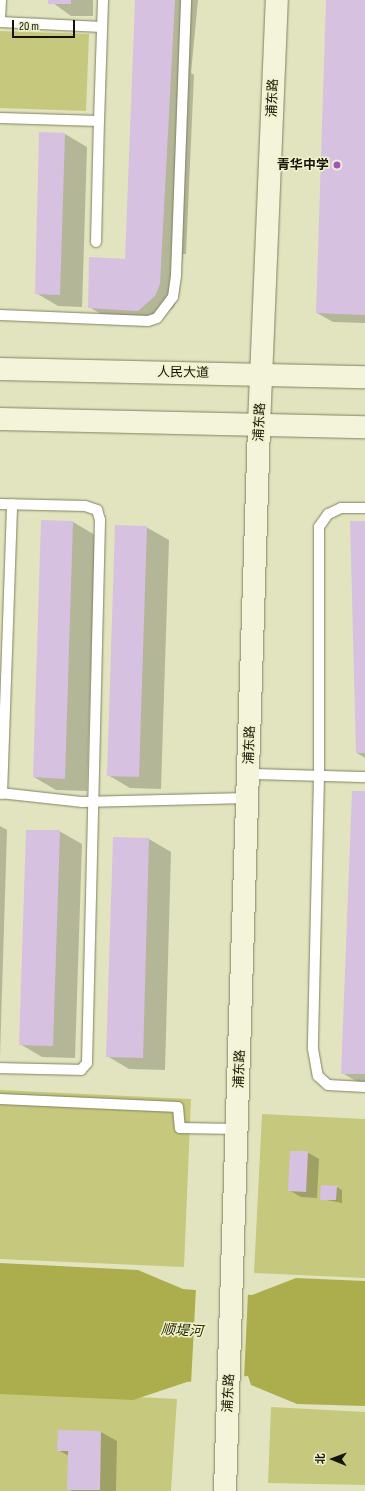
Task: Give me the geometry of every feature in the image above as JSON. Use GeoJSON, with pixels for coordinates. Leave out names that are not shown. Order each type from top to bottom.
{"type":"FeatureCollection","features":[{"type":"Feature","properties":{"kind":"street","name":"浦东路"},"geometry":{"type":"LineString","coordinates":[[225,1491],[231,1369],[259,425],[263,374],[277,0]]}},
{"type":"Feature","properties":{"kind":"street","name":"人民大道"},"geometry":{"type":"LineString","coordinates":[[0,369],[365,377]]}},
{"type":"Feature","properties":{"kind":"street"},"geometry":{"type":"LineString","coordinates":[[0,419],[365,427]]}},
{"type":"Feature","properties":{"kind":"lane"},"geometry":{"type":"LineString","coordinates":[[0,19],[1,0]]}},
{"type":"Feature","properties":{"kind":"lane"},"geometry":{"type":"LineString","coordinates":[[96,242],[103,0]]}},
{"type":"Feature","properties":{"kind":"lane"},"geometry":{"type":"LineString","coordinates":[[0,315],[148,321],[157,318],[172,297],[176,275],[186,0]]}},
{"type":"Feature","properties":{"kind":"lane"},"geometry":{"type":"LineString","coordinates":[[0,22],[102,27]]}},
{"type":"Feature","properties":{"kind":"lane"},"geometry":{"type":"LineString","coordinates":[[0,118],[99,121]]}},
{"type":"Feature","properties":{"kind":"lane"},"geometry":{"type":"LineString","coordinates":[[0,504],[85,506],[97,510],[100,520],[92,802],[87,1063],[81,1070],[0,1068]]}},
{"type":"Feature","properties":{"kind":"lane"},"geometry":{"type":"LineString","coordinates":[[12,504],[1,794],[92,802],[248,798]]}},
{"type":"Feature","properties":{"kind":"lane"},"geometry":{"type":"LineString","coordinates":[[365,508],[341,508],[328,514],[319,527],[320,776],[313,1049],[318,1076],[328,1085],[365,1087]]}},
{"type":"Feature","properties":{"kind":"lane"},"geometry":{"type":"LineString","coordinates":[[249,774],[365,777]]}},
{"type":"Feature","properties":{"kind":"lane"},"geometry":{"type":"LineString","coordinates":[[0,1099],[178,1107],[180,1128],[238,1129]]}},
{"type":"Feature","properties":{"kind":"green space"},"geometry":{"type":"Polygon","coordinates":[[[0,31],[89,34],[86,111],[0,108],[0,31]]]}},
{"type":"Feature","properties":{"kind":"green space"},"geometry":{"type":"Polygon","coordinates":[[[0,1090],[191,1099],[184,1267],[0,1259],[0,1090]]]}},
{"type":"Feature","properties":{"kind":"green space"},"geometry":{"type":"Polygon","coordinates":[[[262,1114],[365,1119],[365,1278],[254,1273],[262,1114]]]}},
{"type":"Feature","properties":{"kind":"green space"},"geometry":{"type":"Polygon","coordinates":[[[0,1390],[177,1399],[171,1491],[0,1491],[0,1390]]]}},
{"type":"Feature","properties":{"kind":"green space"},"geometry":{"type":"Polygon","coordinates":[[[271,1407],[365,1412],[365,1485],[268,1483],[271,1407]]]}},
{"type":"Feature","properties":{"kind":"water","name":"顺堤河"},"geometry":{"type":"Polygon","coordinates":[[[0,1263],[138,1270],[183,1289],[252,1295],[296,1278],[365,1281],[365,1406],[297,1404],[251,1385],[248,1376],[187,1382],[133,1400],[0,1394],[0,1263]]]}},
{"type":"Feature","properties":{"kind":"pier"},"geometry":{"type":"Polygon","coordinates":[[[196,1288],[248,1293],[244,1379],[191,1384],[196,1288]]]}},
{"type":"Feature","properties":{"kind":"building"},"geometry":{"type":"Polygon","coordinates":[[[48,0],[71,0],[71,4],[48,4],[48,0]]]}},
{"type":"Feature","properties":{"kind":"building"},"geometry":{"type":"Polygon","coordinates":[[[135,0],[175,0],[160,284],[155,296],[138,311],[88,308],[89,257],[125,259],[135,0]]]}},
{"type":"Feature","properties":{"kind":"building","name":"青华中学"},"geometry":{"type":"Polygon","coordinates":[[[326,0],[365,0],[365,315],[316,313],[326,0]]]}},
{"type":"Feature","properties":{"kind":"building"},"geometry":{"type":"Polygon","coordinates":[[[39,132],[65,133],[60,295],[35,294],[39,132]]]}},
{"type":"Feature","properties":{"kind":"building"},"geometry":{"type":"Polygon","coordinates":[[[41,520],[73,521],[65,779],[33,777],[41,520]]]}},
{"type":"Feature","properties":{"kind":"building"},"geometry":{"type":"Polygon","coordinates":[[[350,521],[365,521],[365,753],[356,753],[350,521]]]}},
{"type":"Feature","properties":{"kind":"building"},"geometry":{"type":"Polygon","coordinates":[[[115,525],[147,526],[139,777],[107,776],[115,525]]]}},
{"type":"Feature","properties":{"kind":"building"},"geometry":{"type":"Polygon","coordinates":[[[352,791],[365,791],[365,1074],[341,1074],[352,791]]]}},
{"type":"Feature","properties":{"kind":"building"},"geometry":{"type":"Polygon","coordinates":[[[26,830],[60,830],[53,1046],[19,1045],[26,830]]]}},
{"type":"Feature","properties":{"kind":"building"},"geometry":{"type":"Polygon","coordinates":[[[113,837],[149,838],[143,1058],[106,1057],[113,837]]]}},
{"type":"Feature","properties":{"kind":"building"},"geometry":{"type":"Polygon","coordinates":[[[290,1151],[308,1151],[306,1192],[288,1191],[290,1151]]]}},
{"type":"Feature","properties":{"kind":"building"},"geometry":{"type":"Polygon","coordinates":[[[321,1185],[337,1186],[336,1200],[320,1200],[321,1185]]]}},
{"type":"Feature","properties":{"kind":"building"},"geometry":{"type":"Polygon","coordinates":[[[58,1430],[101,1431],[100,1490],[67,1490],[68,1451],[57,1451],[58,1430]]]}},
{"type":"Feature","properties":{"kind":"place","name":"青华中学"},"geometry":{"type":"Point","coordinates":[337,165]}}]}
